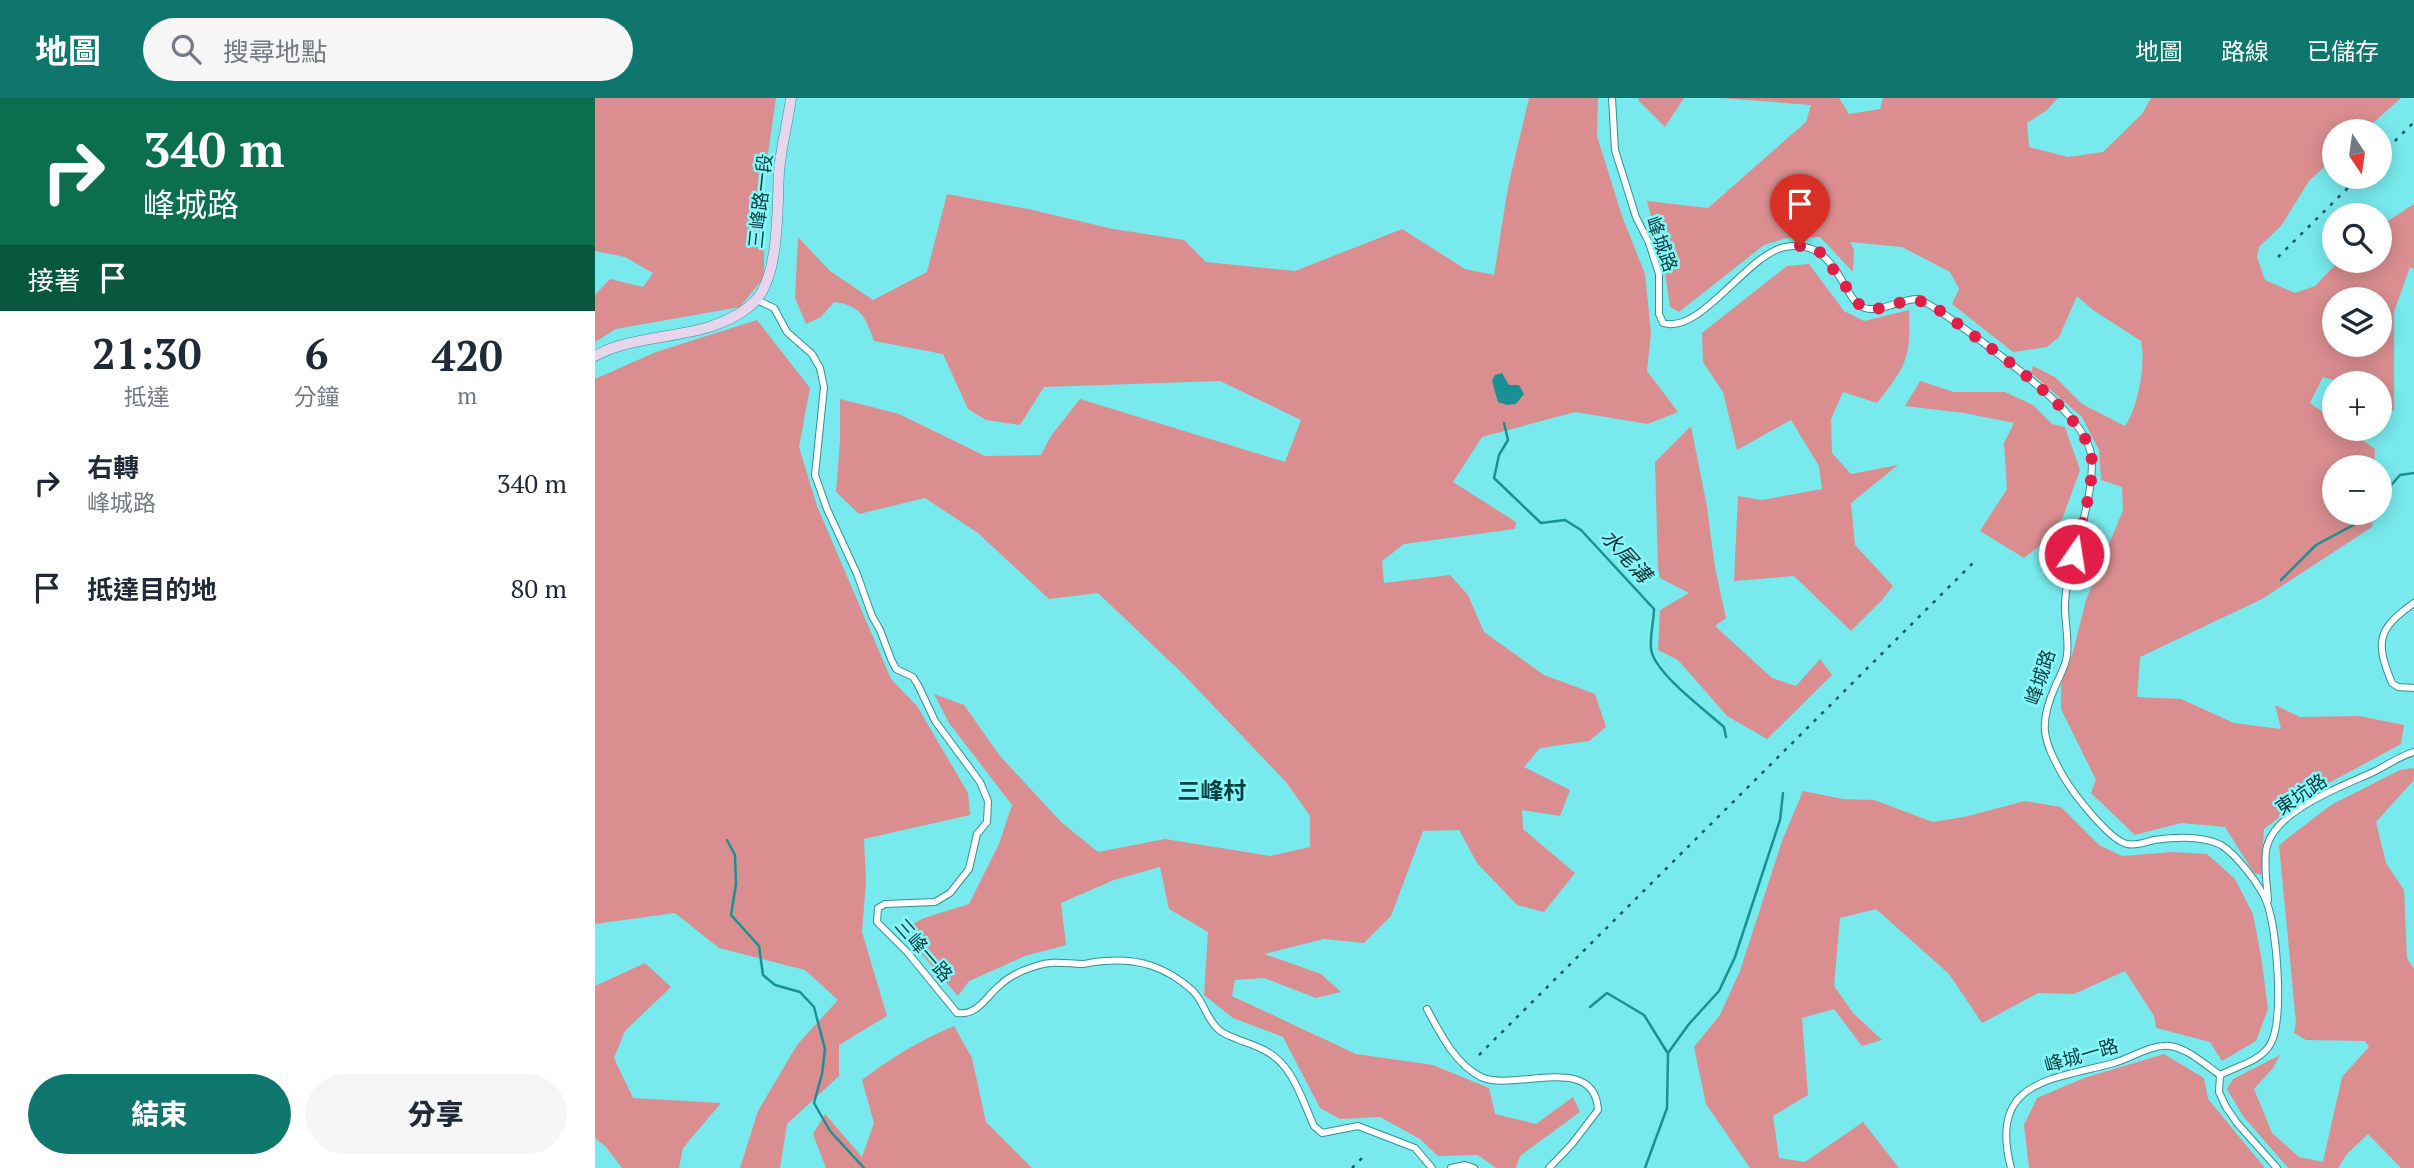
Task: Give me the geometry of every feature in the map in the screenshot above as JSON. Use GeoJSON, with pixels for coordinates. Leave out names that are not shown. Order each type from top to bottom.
{"type":"FeatureCollection","features":[{"type":"Feature","properties":{"kind":"street","name":"三峰路一段"},"geometry":{"type":"LineString","coordinates":[[757,300],[768,277],[774,253],[779,168],[791,98]]}},
{"type":"Feature","properties":{"kind":"street","name":"峰城路"},"geometry":{"type":"LineString","coordinates":[[1612,98],[1615,150],[1636,217],[1649,243],[1659,274],[1658,314],[1663,323],[1681,325],[1692,319],[1781,247],[1812,247],[1829,262],[1854,301],[1861,307],[1870,310],[1904,301],[1924,300],[2006,360],[2083,432],[2091,454],[2092,475],[2068,577],[2064,606],[2067,656],[2044,718],[2045,735],[2066,781],[2114,838],[2125,844],[2139,845],[2152,840],[2202,839],[2223,846],[2260,887],[2268,905],[2278,989],[2278,1026],[2270,1047],[2257,1059],[2220,1075]]}},
{"type":"Feature","properties":{"kind":"street"},"geometry":{"type":"LineString","coordinates":[[595,356],[612,348],[710,327],[745,310],[757,300]]}},
{"type":"Feature","properties":{"kind":"street","name":"三峰一路"},"geometry":{"type":"LineString","coordinates":[[757,300],[774,308],[786,332],[812,354],[820,368],[824,387],[815,475],[827,509],[857,574],[871,616],[880,630],[896,669],[912,677],[918,685],[935,720],[980,782],[988,801],[987,822],[977,834],[969,869],[950,892],[935,902],[885,904],[878,908],[877,922],[908,953],[957,1013],[975,1011],[1000,984],[1018,973],[1054,961],[1083,964],[1145,961],[1162,968],[1194,992],[1213,1024],[1221,1032],[1267,1051],[1280,1060],[1289,1071],[1314,1126],[1322,1133],[1358,1126],[1415,1148],[1432,1168]]}},
{"type":"Feature","properties":{"kind":"street"},"geometry":{"type":"LineString","coordinates":[[2414,603],[2384,628],[2381,639],[2383,657],[2392,683],[2398,687],[2414,688]]}},
{"type":"Feature","properties":{"kind":"street","name":"東坑路"},"geometry":{"type":"LineString","coordinates":[[2268,905],[2267,846],[2277,829],[2296,812],[2330,790],[2414,752]]}},
{"type":"Feature","properties":{"kind":"street"},"geometry":{"type":"LineString","coordinates":[[1427,1009],[1447,1044],[1481,1077],[1510,1082],[1548,1077],[1576,1079],[1586,1083],[1594,1093],[1598,1110],[1549,1168]]}},
{"type":"Feature","properties":{"kind":"street","name":"峰城一路"},"geometry":{"type":"LineString","coordinates":[[2011,1168],[2005,1145],[2008,1120],[2015,1103],[2028,1090],[2042,1082],[2167,1046],[2181,1049],[2220,1075]]}},
{"type":"Feature","properties":{"kind":"street"},"geometry":{"type":"LineString","coordinates":[[2220,1075],[2219,1092],[2226,1107],[2277,1168]]}},
{"type":"Feature","properties":{"kind":"street"},"geometry":{"type":"LineString","coordinates":[[1451,1168],[1465,1165],[1474,1168]]}},
{"type":"Feature","properties":{"kind":"shaded area"},"geometry":{"type":"Polygon","coordinates":[[[595,98],[776,98],[764,182],[764,277],[740,307],[616,329],[595,342],[595,295],[610,279],[643,287],[653,273],[625,257],[595,251],[595,98]]]}},
{"type":"Feature","properties":{"kind":"shaded area"},"geometry":{"type":"Polygon","coordinates":[[[1529,98],[1598,98],[1597,136],[1622,216],[1645,274],[1651,333],[1647,371],[1678,412],[1648,424],[1575,412],[1482,437],[1453,482],[1516,522],[1515,529],[1404,544],[1382,561],[1384,583],[1450,575],[1468,595],[1484,632],[1544,675],[1595,694],[1606,727],[1589,741],[1540,748],[1524,767],[1570,790],[1560,816],[1522,810],[1523,829],[1575,873],[1544,912],[1517,905],[1477,863],[1459,830],[1423,831],[1391,916],[1364,943],[1324,939],[1264,954],[1321,974],[1341,992],[1316,998],[1264,978],[1235,980],[1232,996],[1356,1054],[1433,1065],[1489,1088],[1495,1114],[1536,1124],[1573,1097],[1580,1112],[1520,1156],[1516,1168],[1496,1168],[1478,1155],[1438,1156],[1420,1139],[1380,1117],[1340,1119],[1320,1108],[1283,1037],[1233,1018],[1204,995],[1208,932],[1169,909],[1160,867],[1114,880],[1061,903],[1066,945],[1025,956],[969,981],[958,996],[901,930],[924,918],[969,904],[999,844],[1012,805],[949,723],[934,694],[964,705],[1000,756],[1061,822],[1098,852],[1165,839],[1270,856],[1310,847],[1310,816],[1286,782],[1181,672],[1098,593],[1049,599],[978,533],[925,498],[859,514],[836,492],[840,399],[899,414],[985,456],[1041,455],[1051,436],[1080,399],[1285,462],[1301,420],[1220,381],[1044,387],[1020,425],[986,420],[968,409],[943,354],[874,341],[861,314],[851,306],[834,302],[821,317],[806,324],[795,298],[798,237],[830,271],[873,300],[927,272],[947,194],[1113,229],[1184,240],[1206,262],[1295,271],[1402,229],[1465,269],[1494,275],[1508,187],[1529,98]]]}},
{"type":"Feature","properties":{"kind":"shaded area"},"geometry":{"type":"Polygon","coordinates":[[[1639,98],[1684,98],[1665,127],[1639,98]]]}},
{"type":"Feature","properties":{"kind":"shaded area"},"geometry":{"type":"Polygon","coordinates":[[[1721,98],[1839,98],[1849,114],[1880,109],[1883,98],[2058,98],[2046,111],[2027,123],[2029,147],[2068,157],[2103,152],[2142,114],[2151,98],[2401,98],[2377,119],[2322,119],[2322,169],[2309,181],[2281,226],[2259,247],[2257,257],[2265,280],[2295,293],[2315,286],[2327,273],[2392,273],[2392,218],[2414,204],[2414,269],[2410,267],[2394,312],[2394,411],[2392,371],[2322,371],[2322,379],[2310,403],[2322,412],[2322,441],[2363,441],[2375,449],[2375,455],[2322,455],[2322,525],[2372,527],[2262,599],[2140,657],[2137,697],[2181,699],[2234,723],[2281,729],[2275,705],[2300,717],[2359,716],[2404,725],[2401,744],[2314,791],[2264,829],[2261,875],[2254,873],[2225,827],[2181,823],[2135,835],[2091,793],[2096,780],[2061,709],[2061,684],[2073,652],[2086,600],[2123,510],[2122,487],[2101,480],[2099,450],[2082,417],[2031,373],[2033,366],[2055,377],[2082,404],[2125,426],[2134,409],[2140,385],[2141,341],[2093,310],[2077,296],[2059,337],[2047,347],[2013,352],[1952,304],[1959,289],[1950,272],[1902,247],[1850,242],[1854,250],[1853,272],[1820,237],[1787,238],[1764,245],[1679,312],[1670,307],[1665,272],[1647,201],[1708,208],[1806,122],[1811,105],[1721,98]]]}},
{"type":"Feature","properties":{"kind":"shaded area"},"geometry":{"type":"Polygon","coordinates":[[[1809,264],[1844,311],[1864,321],[1909,310],[1908,351],[1895,379],[1877,403],[1843,392],[1831,419],[1832,453],[1851,474],[1898,465],[1851,503],[1855,545],[1893,586],[1851,631],[1794,576],[1734,581],[1738,496],[1762,500],[1822,489],[1819,466],[1791,420],[1737,450],[1723,392],[1703,362],[1702,333],[1787,266],[1809,264]]]}},
{"type":"Feature","properties":{"kind":"shaded area"},"geometry":{"type":"Polygon","coordinates":[[[757,320],[810,388],[799,447],[817,506],[891,679],[917,706],[968,793],[970,815],[864,839],[866,881],[862,932],[887,1016],[839,1045],[839,1076],[787,1124],[780,1168],[740,1168],[758,1111],[797,1045],[838,1000],[805,970],[719,948],[675,913],[595,924],[595,379],[656,352],[757,320]]]}},
{"type":"Feature","properties":{"kind":"shaded area"},"geometry":{"type":"Polygon","coordinates":[[[1920,381],[1954,392],[2005,392],[2033,405],[2052,424],[2065,427],[2080,470],[2063,517],[2037,548],[2024,558],[1980,531],[2007,489],[2004,443],[2014,423],[1964,413],[1905,406],[1920,381]]]}},
{"type":"Feature","properties":{"kind":"shaded area"},"geometry":{"type":"Polygon","coordinates":[[[1691,426],[1726,618],[1715,626],[1772,678],[1796,686],[1820,659],[1832,675],[1767,739],[1727,716],[1678,660],[1658,650],[1660,610],[1689,593],[1660,578],[1655,462],[1691,426]]]}},
{"type":"Feature","properties":{"kind":"shaded area"},"geometry":{"type":"Polygon","coordinates":[[[2414,768],[2414,780],[2376,822],[2386,863],[2404,890],[2407,958],[2414,969],[2414,1168],[2401,1168],[2368,1134],[2347,1154],[2338,1168],[2288,1168],[2243,1116],[2227,1089],[2233,1079],[2280,1055],[2273,1068],[2254,1089],[2272,1133],[2299,1157],[2323,1162],[2342,1077],[2369,1047],[2365,1041],[2306,1040],[2294,1033],[2296,1022],[2279,845],[2331,805],[2400,770],[2414,768]]]}},
{"type":"Feature","properties":{"kind":"shaded area"},"geometry":{"type":"Polygon","coordinates":[[[1803,791],[1843,799],[1874,800],[1933,822],[2025,801],[2061,807],[2099,845],[2122,856],[2172,852],[2207,854],[2235,879],[2253,914],[2268,1009],[2256,1041],[2222,1061],[2210,1042],[2156,1028],[2154,1016],[2125,971],[2074,994],[2038,993],[1982,1023],[1949,974],[1876,909],[1840,918],[1834,986],[1853,1013],[1882,1040],[1862,1046],[1834,1009],[1802,1018],[1808,1095],[1773,1116],[1779,1158],[1805,1162],[1863,1122],[1899,1168],[1750,1168],[1706,1104],[1694,1047],[1720,1015],[1740,971],[1782,841],[1803,791]]]}},
{"type":"Feature","properties":{"kind":"shaded area"},"geometry":{"type":"Polygon","coordinates":[[[645,963],[671,987],[625,1031],[614,1058],[633,1098],[721,1103],[683,1148],[679,1168],[622,1168],[606,1147],[595,1138],[595,986],[645,963]]]}},
{"type":"Feature","properties":{"kind":"shaded area"},"geometry":{"type":"Polygon","coordinates":[[[954,1026],[972,1058],[986,1122],[1032,1168],[826,1168],[813,1134],[825,1114],[862,1157],[874,1123],[862,1080],[906,1050],[954,1026]]]}},
{"type":"Feature","properties":{"kind":"shaded area"},"geometry":{"type":"Polygon","coordinates":[[[2164,1054],[2204,1078],[2208,1099],[2265,1168],[2029,1168],[2024,1125],[2037,1098],[2084,1078],[2164,1054]]]}},
{"type":"Feature","properties":{"kind":"water"},"geometry":{"type":"Polygon","coordinates":[[[1502,373],[1509,385],[1519,385],[1524,394],[1516,404],[1498,402],[1492,381],[1495,375],[1502,373]]]}},
{"type":"Feature","properties":{"kind":"waterway","name":"水尾溝"},"geometry":{"type":"LineString","coordinates":[[1504,423],[1508,440],[1499,455],[1494,478],[1541,523],[1565,520],[1581,530],[1654,609],[1651,644],[1656,662],[1673,682],[1724,727],[1726,737]]}},
{"type":"Feature","properties":{"kind":"waterway"},"geometry":{"type":"LineString","coordinates":[[2392,484],[2400,475],[2414,473]]}},
{"type":"Feature","properties":{"kind":"waterway"},"geometry":{"type":"LineString","coordinates":[[2281,580],[2316,545],[2353,525]]}},
{"type":"Feature","properties":{"kind":"waterway","name":"水尾溝"},"geometry":{"type":"LineString","coordinates":[[1645,1168],[1667,1108],[1668,1053],[1689,1024],[1719,991],[1735,957],[1780,820],[1783,793]]}},
{"type":"Feature","properties":{"kind":"waterway"},"geometry":{"type":"LineString","coordinates":[[727,840],[735,855],[736,884],[731,915],[759,946],[763,975],[775,985],[800,992],[814,1007],[825,1049],[814,1103],[830,1131],[864,1168]]}},
{"type":"Feature","properties":{"kind":"waterway"},"geometry":{"type":"LineString","coordinates":[[1590,1007],[1607,993],[1644,1015],[1667,1052]]}},
{"type":"Feature","properties":{"kind":"railway"},"geometry":{"type":"LineString","coordinates":[[2392,144],[2414,122]]}},
{"type":"Feature","properties":{"kind":"railway"},"geometry":{"type":"LineString","coordinates":[[2278,257],[2347,189]]}},
{"type":"Feature","properties":{"kind":"railway"},"geometry":{"type":"LineString","coordinates":[[1479,1055],[1975,561]]}},
{"type":"Feature","properties":{"kind":"railway"},"geometry":{"type":"LineString","coordinates":[[1352,1168],[1362,1158]]}},
{"type":"Feature","properties":{"kind":"district","name":"三峰村"},"geometry":{"type":"Point","coordinates":[1212,791]}},
{"type":"Feature","properties":{"kind":"route"},"geometry":{"type":"LineString","coordinates":[[1800,246],[1812,247],[1821,253],[1861,307],[1870,310],[1904,301],[1924,300],[2006,360],[2070,416],[2083,432],[2091,454],[2092,475],[2074,554]]}}]}
